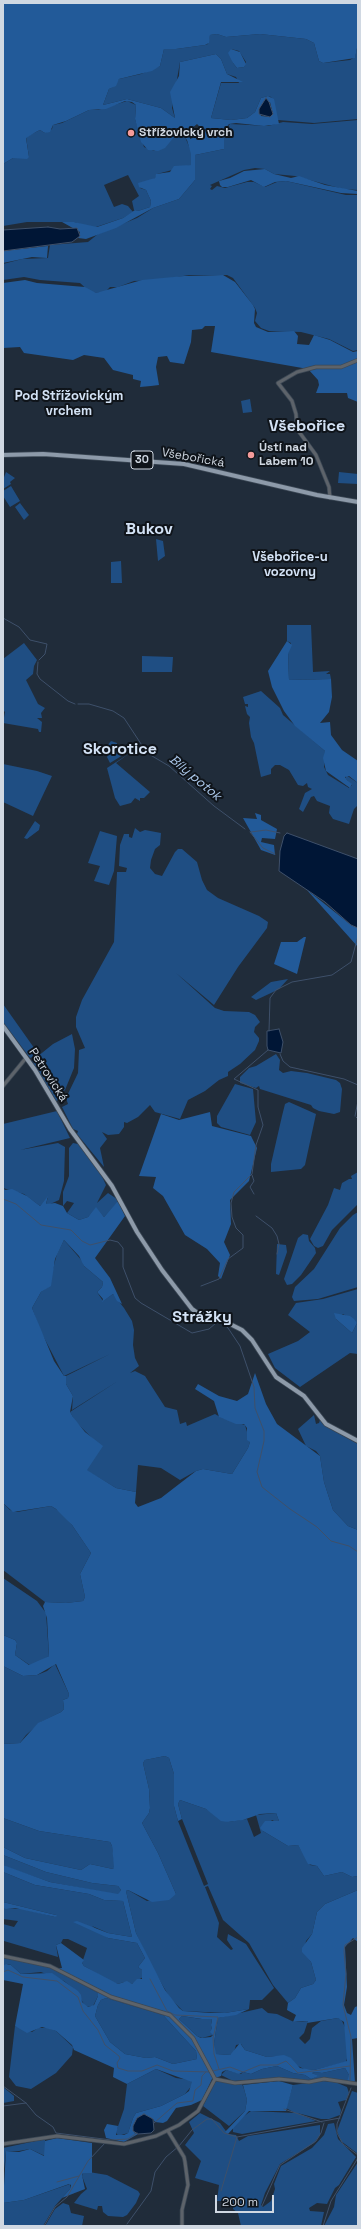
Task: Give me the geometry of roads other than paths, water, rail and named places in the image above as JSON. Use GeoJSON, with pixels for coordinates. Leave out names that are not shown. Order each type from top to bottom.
{"type":"FeatureCollection","features":[{"type":"Feature","properties":{"kind":"main road","name":"Všebořická"},"geometry":{"type":"LineString","coordinates":[[3,455],[43,454],[184,464],[330,498]]}},
{"type":"Feature","properties":{"kind":"main road","name":"30"},"geometry":{"type":"LineString","coordinates":[[330,498],[358,502]]}},
{"type":"Feature","properties":{"kind":"main road","name":"Petrovická"},"geometry":{"type":"LineString","coordinates":[[3,1026],[26,1058],[75,1136],[112,1186],[137,1232],[162,1270],[194,1311],[199,1314],[222,1320],[242,1330],[252,1340],[276,1377],[302,1394],[326,1424],[358,1440]]}},
{"type":"Feature","properties":{"kind":"street"},"geometry":{"type":"LineString","coordinates":[[330,498],[329,487],[316,455],[297,429],[296,414],[292,401],[278,385],[279,381],[297,372],[316,367],[341,367],[358,360]]}},
{"type":"Feature","properties":{"kind":"street"},"geometry":{"type":"LineString","coordinates":[[3,1086],[26,1058]]}},
{"type":"Feature","properties":{"kind":"street"},"geometry":{"type":"LineString","coordinates":[[3,1956],[50,1966],[111,1998],[170,2015],[193,2038],[215,2078],[235,2083],[279,2079],[309,2082],[324,2079],[358,2084]]}},
{"type":"Feature","properties":{"kind":"street"},"geometry":{"type":"LineString","coordinates":[[3,2144],[57,2136],[124,2144],[168,2132],[198,2111],[215,2078]]}},
{"type":"Feature","properties":{"kind":"street"},"geometry":{"type":"LineString","coordinates":[[168,2132],[178,2151],[184,2156],[185,2162],[188,2186],[182,2210],[182,2226]]}},
{"type":"Feature","properties":{"kind":"waterway","name":"Bílý potok"},"geometry":{"type":"LineString","coordinates":[[3,618],[19,627],[30,640],[47,644],[45,654],[39,660]]}},
{"type":"Feature","properties":{"kind":"waterway","name":"Bílý potok"},"geometry":{"type":"LineString","coordinates":[[38,662],[37,674],[40,679],[68,701],[75,704]]}},
{"type":"Feature","properties":{"kind":"waterway","name":"Bílý potok"},"geometry":{"type":"LineString","coordinates":[[78,704],[89,704],[113,711],[124,718],[147,753],[169,766],[214,806],[245,829]]}},
{"type":"Feature","properties":{"kind":"waterway"},"geometry":{"type":"LineString","coordinates":[[251,832],[266,830],[280,833]]}},
{"type":"Feature","properties":{"kind":"waterway","name":"Bílý potok"},"geometry":{"type":"LineString","coordinates":[[250,832],[263,848],[275,854]]}},
{"type":"Feature","properties":{"kind":"waterway"},"geometry":{"type":"LineString","coordinates":[[269,1031],[270,998],[276,990],[292,982],[332,975],[351,962],[358,936]]}},
{"type":"Feature","properties":{"kind":"waterway"},"geometry":{"type":"LineString","coordinates":[[201,1286],[219,1279],[228,1259],[243,1248],[243,1235],[236,1228],[232,1217],[231,1203],[234,1192],[252,1174],[256,1145],[263,1125],[258,1107],[258,1090],[234,1079],[268,1050]]}},
{"type":"Feature","properties":{"kind":"waterway"},"geometry":{"type":"LineString","coordinates":[[280,1054],[283,1061],[290,1067],[344,1079],[358,1085]]}},
{"type":"Feature","properties":{"kind":"waterway"},"geometry":{"type":"LineString","coordinates":[[355,1116],[358,1101]]}},
{"type":"Feature","properties":{"kind":"waterway"},"geometry":{"type":"LineString","coordinates":[[252,1175],[254,1181],[250,1187],[254,1194]]}},
{"type":"Feature","properties":{"kind":"waterway"},"geometry":{"type":"LineString","coordinates":[[3,1199],[16,1204],[41,1225],[71,1230],[82,1241],[90,1245],[110,1240],[118,1242],[123,1248],[123,1267],[135,1298],[192,1333],[209,1329],[216,1323],[222,1323],[228,1328],[240,1346],[254,1387],[255,1408],[264,1431],[264,1441],[257,1472],[262,1487],[290,1509],[317,1527],[331,1541],[349,1546],[358,1552]]}},
{"type":"Feature","properties":{"kind":"waterway"},"geometry":{"type":"LineString","coordinates":[[256,1216],[272,1228],[277,1236],[279,1244],[277,1254]]}},
{"type":"Feature","properties":{"kind":"waterway"},"geometry":{"type":"LineString","coordinates":[[350,2080],[351,2037],[343,2005],[346,1974],[344,1951],[345,1945],[358,1937]]}},
{"type":"Feature","properties":{"kind":"waterway"},"geometry":{"type":"LineString","coordinates":[[3,1972],[8,1970],[23,1977],[57,1981],[78,1997],[83,2011],[98,2030],[105,2045],[119,2056],[120,2058],[117,2063],[118,2068],[128,2071],[142,2071],[157,2065],[173,2071],[210,2072]]}},
{"type":"Feature","properties":{"kind":"waterway"},"geometry":{"type":"LineString","coordinates":[[150,1979],[167,2011],[175,2015],[218,2017],[213,2038],[214,2054],[219,2069]]}},
{"type":"Feature","properties":{"kind":"waterway"},"geometry":{"type":"LineString","coordinates":[[213,2071],[230,2067],[243,2072],[260,2065],[277,2065],[286,2061],[298,2073],[350,2066]]}},
{"type":"Feature","properties":{"kind":"waterway"},"geometry":{"type":"LineString","coordinates":[[154,2123],[177,2103],[193,2101],[195,2090],[201,2085],[202,2076],[206,2072]]}},
{"type":"Feature","properties":{"kind":"waterway"},"geometry":{"type":"LineString","coordinates":[[3,2086],[26,2103],[36,2115],[53,2127],[56,2133],[111,2140],[128,2139],[137,2133]]}},
{"type":"Feature","properties":{"kind":"waterway"},"geometry":{"type":"LineString","coordinates":[[351,2088],[337,2124],[337,2133],[343,2144],[358,2155]]}},
{"type":"Feature","properties":{"kind":"waterway"},"geometry":{"type":"LineString","coordinates":[[3,2106],[26,2103]]}},
{"type":"Feature","properties":{"kind":"waterway"},"geometry":{"type":"LineString","coordinates":[[284,2109],[322,2122]]}},
{"type":"Feature","properties":{"kind":"waterway"},"geometry":{"type":"LineString","coordinates":[[127,2224],[151,2191],[155,2172],[166,2157],[179,2146],[192,2130],[207,2119],[212,2119],[224,2133],[237,2137],[340,2118]]}},
{"type":"Feature","properties":{"kind":"waterway"},"geometry":{"type":"LineString","coordinates":[[262,2206],[280,2165],[316,2141],[321,2133],[324,2123]]}},
{"type":"Feature","properties":{"kind":"waterway"},"geometry":{"type":"LineString","coordinates":[[221,2191],[237,2137]]}},
{"type":"Feature","properties":{"kind":"waterway"},"geometry":{"type":"LineString","coordinates":[[44,2226],[55,2207],[67,2197],[88,2161],[106,2142]]}},
{"type":"Feature","properties":{"kind":"waterway"},"geometry":{"type":"LineString","coordinates":[[323,2226],[331,2201],[358,2158]]}},
{"type":"Feature","properties":{"kind":"waterway"},"geometry":{"type":"LineString","coordinates":[[57,2182],[79,2176]]}},
{"type":"Feature","properties":{"kind":"place","name":"Střížovický vrch"},"geometry":{"type":"Point","coordinates":[131,133]}},
{"type":"Feature","properties":{"kind":"place","name":"Ústí nad Labem 10"},"geometry":{"type":"Point","coordinates":[251,455]}},
{"type":"Feature","properties":{"kind":"district","name":"Pod Střížovickým vrchem"},"geometry":{"type":"Point","coordinates":[69,404]}},
{"type":"Feature","properties":{"kind":"district","name":"Všebořice"},"geometry":{"type":"Point","coordinates":[307,427]}},
{"type":"Feature","properties":{"kind":"district","name":"Bukov"},"geometry":{"type":"Point","coordinates":[149,530]}},
{"type":"Feature","properties":{"kind":"district","name":"Všebořice-u vozovny"},"geometry":{"type":"Point","coordinates":[290,564]}},
{"type":"Feature","properties":{"kind":"district","name":"Skorotice"},"geometry":{"type":"Point","coordinates":[120,750]}},
{"type":"Feature","properties":{"kind":"district","name":"Strážky"},"geometry":{"type":"Point","coordinates":[202,1318]}}]}
